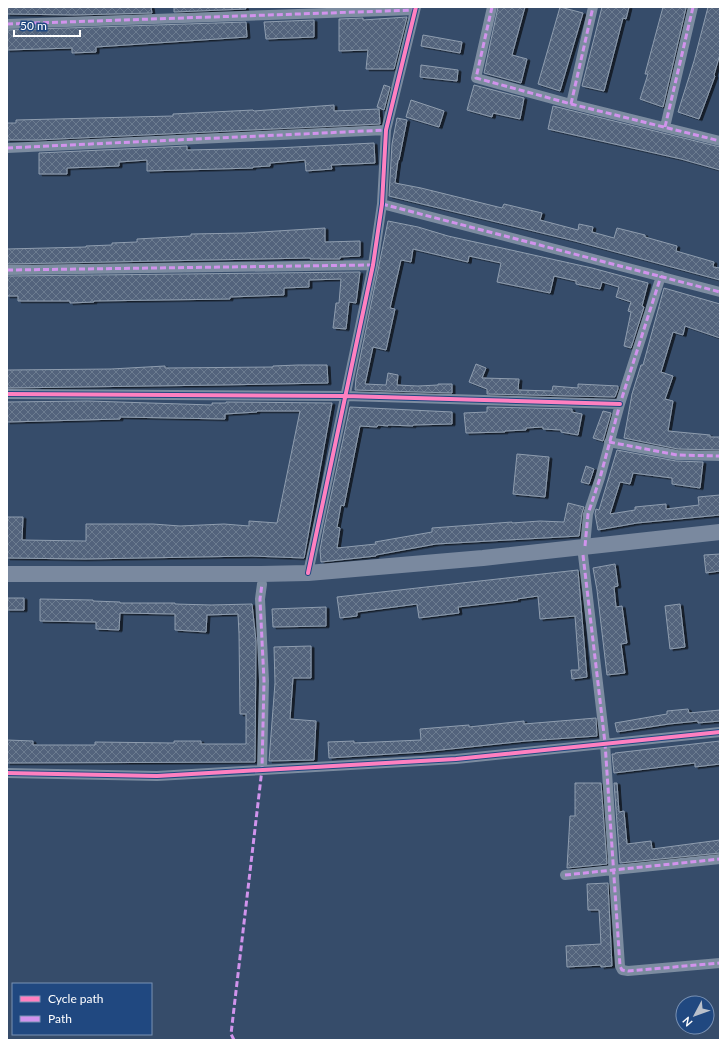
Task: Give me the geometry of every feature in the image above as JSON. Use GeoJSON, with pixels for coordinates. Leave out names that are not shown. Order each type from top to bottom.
{"type":"FeatureCollection","features":[{"type":"Feature","properties":{"kind":"main road"},"geometry":{"type":"LineString","coordinates":[[7,584],[262,584],[341,581],[584,551],[720,532]]}},
{"type":"Feature","properties":{"kind":"main road"},"geometry":{"type":"LineString","coordinates":[[7,574],[308,573],[475,558],[720,542]]}},
{"type":"Feature","properties":{"kind":"street"},"geometry":{"type":"LineString","coordinates":[[492,7],[476,78],[571,104],[720,141]]}},
{"type":"Feature","properties":{"kind":"street"},"geometry":{"type":"LineString","coordinates":[[571,104],[593,7]]}},
{"type":"Feature","properties":{"kind":"street"},"geometry":{"type":"LineString","coordinates":[[665,127],[693,7]]}},
{"type":"Feature","properties":{"kind":"street"},"geometry":{"type":"LineString","coordinates":[[7,24],[415,9],[386,130],[382,204],[373,265],[308,573]]}},
{"type":"Feature","properties":{"kind":"street"},"geometry":{"type":"LineString","coordinates":[[7,148],[386,130]]}},
{"type":"Feature","properties":{"kind":"street"},"geometry":{"type":"LineString","coordinates":[[382,204],[720,292]]}},
{"type":"Feature","properties":{"kind":"street"},"geometry":{"type":"LineString","coordinates":[[7,270],[373,265]]}},
{"type":"Feature","properties":{"kind":"street"},"geometry":{"type":"LineString","coordinates":[[661,276],[620,404],[600,478],[588,514],[584,551],[605,743],[620,966],[622,970],[628,971],[720,963]]}},
{"type":"Feature","properties":{"kind":"street"},"geometry":{"type":"LineString","coordinates":[[7,394],[345,396],[620,404]]}},
{"type":"Feature","properties":{"kind":"street"},"geometry":{"type":"LineString","coordinates":[[609,442],[677,455],[720,456]]}},
{"type":"Feature","properties":{"kind":"street"},"geometry":{"type":"LineString","coordinates":[[262,584],[260,599],[264,681],[262,769]]}},
{"type":"Feature","properties":{"kind":"street"},"geometry":{"type":"LineString","coordinates":[[7,773],[157,776],[456,759],[720,732]]}},
{"type":"Feature","properties":{"kind":"street"},"geometry":{"type":"LineString","coordinates":[[565,875],[720,859]]}},
{"type":"Feature","properties":{"kind":"building"},"geometry":{"type":"Polygon","coordinates":[[[7,7],[151,7],[152,13],[74,15],[7,14],[7,7]]]}},
{"type":"Feature","properties":{"kind":"building"},"geometry":{"type":"Polygon","coordinates":[[[174,7],[245,7],[246,9],[174,12],[174,7]]]}},
{"type":"Feature","properties":{"kind":"building"},"geometry":{"type":"Polygon","coordinates":[[[498,7],[525,7],[512,55],[527,59],[521,83],[484,73],[498,7]]]}},
{"type":"Feature","properties":{"kind":"building"},"geometry":{"type":"Polygon","coordinates":[[[560,7],[583,13],[560,91],[538,84],[560,7]]]}},
{"type":"Feature","properties":{"kind":"building"},"geometry":{"type":"Polygon","coordinates":[[[602,7],[629,7],[626,19],[623,18],[604,91],[582,86],[602,7]]]}},
{"type":"Feature","properties":{"kind":"building"},"geometry":{"type":"Polygon","coordinates":[[[663,7],[686,8],[663,107],[640,99],[648,74],[645,74],[663,7]]]}},
{"type":"Feature","properties":{"kind":"building"},"geometry":{"type":"Polygon","coordinates":[[[708,7],[720,7],[720,54],[715,76],[699,119],[678,112],[694,61],[708,7]]]}},
{"type":"Feature","properties":{"kind":"building"},"geometry":{"type":"Polygon","coordinates":[[[407,17],[394,69],[366,69],[368,50],[339,51],[339,19],[363,18],[363,20],[407,17]]]}},
{"type":"Feature","properties":{"kind":"building"},"geometry":{"type":"Polygon","coordinates":[[[314,20],[314,37],[266,39],[264,22],[314,20]]]}},
{"type":"Feature","properties":{"kind":"building"},"geometry":{"type":"Polygon","coordinates":[[[246,22],[247,37],[96,47],[96,52],[72,53],[72,48],[7,50],[7,30],[246,22]]]}},
{"type":"Feature","properties":{"kind":"building"},"geometry":{"type":"Polygon","coordinates":[[[423,35],[462,42],[460,53],[421,46],[423,35]]]}},
{"type":"Feature","properties":{"kind":"building"},"geometry":{"type":"Polygon","coordinates":[[[421,65],[458,70],[457,81],[420,77],[421,65]]]}},
{"type":"Feature","properties":{"kind":"building"},"geometry":{"type":"Polygon","coordinates":[[[384,85],[390,87],[384,110],[377,107],[384,85]]]}},
{"type":"Feature","properties":{"kind":"building"},"geometry":{"type":"Polygon","coordinates":[[[474,85],[524,98],[520,119],[493,113],[492,117],[467,110],[474,85]]]}},
{"type":"Feature","properties":{"kind":"building"},"geometry":{"type":"Polygon","coordinates":[[[411,100],[444,111],[439,127],[406,117],[411,100]]]}},
{"type":"Feature","properties":{"kind":"building"},"geometry":{"type":"Polygon","coordinates":[[[334,105],[334,111],[379,109],[380,124],[37,140],[7,140],[7,123],[16,123],[16,120],[173,116],[173,114],[254,111],[334,105]]]}},
{"type":"Feature","properties":{"kind":"building"},"geometry":{"type":"Polygon","coordinates":[[[553,106],[720,147],[720,170],[681,159],[548,129],[553,106]]]}},
{"type":"Feature","properties":{"kind":"building"},"geometry":{"type":"Polygon","coordinates":[[[397,118],[407,120],[398,160],[395,183],[502,208],[504,204],[542,213],[540,220],[578,230],[579,224],[593,227],[592,232],[614,238],[617,228],[645,235],[645,237],[677,246],[676,251],[714,262],[713,267],[720,268],[720,280],[575,241],[389,196],[392,144],[397,118]]]}},
{"type":"Feature","properties":{"kind":"building"},"geometry":{"type":"Polygon","coordinates":[[[374,143],[375,163],[331,165],[332,169],[306,171],[305,160],[270,163],[270,166],[253,168],[147,171],[147,160],[119,162],[119,166],[67,168],[67,174],[39,174],[39,153],[187,146],[187,150],[276,148],[374,143]]]}},
{"type":"Feature","properties":{"kind":"building"},"geometry":{"type":"Polygon","coordinates":[[[388,221],[592,268],[648,283],[642,306],[644,307],[631,348],[624,346],[631,312],[628,311],[631,302],[616,297],[619,287],[602,282],[600,289],[576,284],[576,281],[554,276],[550,293],[497,282],[501,263],[469,256],[468,262],[413,249],[411,262],[401,260],[390,308],[395,309],[386,350],[373,347],[365,384],[386,385],[388,373],[398,375],[397,385],[418,386],[452,384],[452,393],[355,390],[356,378],[388,221]]]}},
{"type":"Feature","properties":{"kind":"building"},"geometry":{"type":"Polygon","coordinates":[[[325,228],[325,242],[360,241],[360,256],[340,257],[340,259],[310,258],[7,264],[7,249],[86,247],[112,245],[112,243],[137,242],[137,239],[191,236],[191,234],[245,233],[325,228]]]}},
{"type":"Feature","properties":{"kind":"building"},"geometry":{"type":"Polygon","coordinates":[[[360,272],[356,303],[349,302],[346,329],[333,328],[336,303],[339,303],[341,279],[309,280],[309,287],[284,288],[284,295],[230,297],[230,299],[94,301],[70,303],[70,301],[18,301],[18,296],[7,296],[7,276],[360,272]]]}},
{"type":"Feature","properties":{"kind":"building"},"geometry":{"type":"Polygon","coordinates":[[[664,288],[720,304],[720,338],[685,326],[683,335],[673,332],[661,372],[673,376],[665,399],[673,401],[668,431],[720,437],[720,450],[678,449],[624,438],[632,394],[641,365],[643,365],[664,288]]]}},
{"type":"Feature","properties":{"kind":"building"},"geometry":{"type":"Polygon","coordinates":[[[476,364],[486,368],[482,378],[519,379],[518,390],[552,391],[553,386],[578,388],[578,384],[618,386],[618,389],[615,397],[487,394],[487,389],[469,382],[476,364]]]}},
{"type":"Feature","properties":{"kind":"building"},"geometry":{"type":"Polygon","coordinates":[[[327,365],[328,383],[7,388],[7,370],[111,369],[165,366],[165,368],[273,367],[327,365]]]}},
{"type":"Feature","properties":{"kind":"building"},"geometry":{"type":"Polygon","coordinates":[[[88,401],[212,405],[212,403],[226,402],[332,403],[304,558],[252,556],[85,559],[7,558],[7,517],[23,517],[22,540],[86,541],[86,524],[153,524],[180,526],[224,524],[249,526],[249,521],[277,523],[300,411],[257,411],[225,414],[225,419],[120,417],[120,419],[7,422],[7,402],[88,401]]]}},
{"type":"Feature","properties":{"kind":"building"},"geometry":{"type":"Polygon","coordinates":[[[350,407],[452,412],[452,424],[413,426],[378,425],[377,427],[360,426],[344,506],[341,505],[337,527],[340,528],[337,548],[376,544],[375,542],[432,532],[432,528],[512,522],[564,522],[568,503],[584,507],[579,536],[436,544],[376,556],[321,562],[320,550],[324,528],[350,407]]]}},
{"type":"Feature","properties":{"kind":"building"},"geometry":{"type":"Polygon","coordinates":[[[487,407],[572,409],[572,412],[582,414],[578,435],[561,432],[561,430],[543,429],[543,427],[526,428],[526,430],[505,432],[466,433],[464,413],[487,412],[487,407]]]}},
{"type":"Feature","properties":{"kind":"building"},"geometry":{"type":"Polygon","coordinates":[[[603,411],[611,413],[603,441],[593,438],[603,411]]]}},
{"type":"Feature","properties":{"kind":"building"},"geometry":{"type":"Polygon","coordinates":[[[617,450],[676,461],[703,462],[700,488],[672,484],[672,478],[633,473],[630,484],[620,482],[610,514],[635,510],[635,507],[666,504],[666,509],[699,505],[698,497],[720,495],[720,515],[637,523],[598,530],[595,514],[596,509],[599,510],[617,450]]]}},
{"type":"Feature","properties":{"kind":"building"},"geometry":{"type":"Polygon","coordinates":[[[517,454],[549,457],[545,497],[513,494],[517,454]]]}},
{"type":"Feature","properties":{"kind":"building"},"geometry":{"type":"Polygon","coordinates":[[[586,466],[594,469],[589,484],[581,482],[586,466]]]}},
{"type":"Feature","properties":{"kind":"building"},"geometry":{"type":"Polygon","coordinates":[[[720,554],[720,571],[706,573],[704,555],[720,554]]]}},
{"type":"Feature","properties":{"kind":"building"},"geometry":{"type":"Polygon","coordinates":[[[615,564],[618,586],[614,587],[616,607],[622,606],[627,643],[621,644],[625,673],[607,675],[593,568],[615,564]]]}},
{"type":"Feature","properties":{"kind":"building"},"geometry":{"type":"Polygon","coordinates":[[[578,570],[587,677],[572,679],[571,670],[579,670],[575,616],[540,619],[538,596],[517,599],[518,600],[458,607],[459,613],[419,618],[417,604],[357,612],[357,616],[340,618],[337,597],[578,570]]]}},
{"type":"Feature","properties":{"kind":"building"},"geometry":{"type":"Polygon","coordinates":[[[7,598],[24,598],[24,610],[7,610],[7,598]]]}},
{"type":"Feature","properties":{"kind":"building"},"geometry":{"type":"Polygon","coordinates":[[[40,599],[93,600],[120,603],[175,603],[211,605],[252,604],[256,641],[255,762],[7,763],[7,740],[33,741],[33,745],[95,745],[95,742],[174,743],[174,741],[201,741],[201,744],[246,744],[246,714],[240,714],[238,614],[207,615],[206,632],[175,630],[175,614],[120,613],[119,630],[96,629],[96,622],[40,621],[40,599]]]}},
{"type":"Feature","properties":{"kind":"building"},"geometry":{"type":"Polygon","coordinates":[[[680,604],[685,647],[670,649],[665,606],[680,604]]]}},
{"type":"Feature","properties":{"kind":"building"},"geometry":{"type":"Polygon","coordinates":[[[326,607],[326,626],[273,627],[272,609],[326,607]]]}},
{"type":"Feature","properties":{"kind":"building"},"geometry":{"type":"Polygon","coordinates":[[[311,646],[311,678],[293,678],[290,719],[316,721],[314,760],[269,761],[275,683],[274,647],[311,646]]]}},
{"type":"Feature","properties":{"kind":"building"},"geometry":{"type":"Polygon","coordinates":[[[688,709],[689,713],[720,710],[720,721],[698,723],[698,721],[669,724],[617,732],[615,723],[667,714],[667,711],[688,709]]]}},
{"type":"Feature","properties":{"kind":"building"},"geometry":{"type":"Polygon","coordinates":[[[596,718],[597,736],[526,741],[422,752],[329,758],[328,742],[354,741],[354,743],[421,740],[420,729],[469,725],[469,727],[524,721],[524,724],[596,718]]]}},
{"type":"Feature","properties":{"kind":"building"},"geometry":{"type":"Polygon","coordinates":[[[720,741],[720,764],[695,767],[695,763],[614,773],[612,754],[615,753],[720,741]]]}},
{"type":"Feature","properties":{"kind":"building"},"geometry":{"type":"Polygon","coordinates":[[[575,783],[601,783],[607,864],[567,868],[570,816],[575,816],[575,783]]]}},
{"type":"Feature","properties":{"kind":"building"},"geometry":{"type":"Polygon","coordinates":[[[614,783],[617,783],[619,812],[624,811],[627,844],[651,841],[652,849],[720,840],[720,853],[620,863],[614,783]]]}},
{"type":"Feature","properties":{"kind":"building"},"geometry":{"type":"Polygon","coordinates":[[[608,883],[612,966],[601,967],[601,965],[567,967],[566,946],[601,944],[599,910],[588,910],[587,884],[608,883]]]}},
{"type":"Feature","properties":{"kind":"marked path"},"geometry":{"type":"LineString","coordinates":[[492,7],[476,78],[571,104],[720,141]]}},
{"type":"Feature","properties":{"kind":"marked path"},"geometry":{"type":"LineString","coordinates":[[571,104],[593,7]]}},
{"type":"Feature","properties":{"kind":"marked path"},"geometry":{"type":"LineString","coordinates":[[665,127],[693,7]]}},
{"type":"Feature","properties":{"kind":"marked path"},"geometry":{"type":"LineString","coordinates":[[7,24],[415,10]]}},
{"type":"Feature","properties":{"kind":"marked path"},"geometry":{"type":"LineString","coordinates":[[7,148],[386,130]]}},
{"type":"Feature","properties":{"kind":"marked path"},"geometry":{"type":"LineString","coordinates":[[382,204],[720,292]]}},
{"type":"Feature","properties":{"kind":"marked path"},"geometry":{"type":"LineString","coordinates":[[7,270],[373,265]]}},
{"type":"Feature","properties":{"kind":"marked path"},"geometry":{"type":"LineString","coordinates":[[585,546],[588,514],[600,478],[620,404],[661,276]]}},
{"type":"Feature","properties":{"kind":"marked path"},"geometry":{"type":"LineString","coordinates":[[609,442],[677,455],[720,456]]}},
{"type":"Feature","properties":{"kind":"marked path"},"geometry":{"type":"LineString","coordinates":[[583,555],[605,743],[620,966],[622,970],[628,971],[720,963]]}},
{"type":"Feature","properties":{"kind":"marked path"},"geometry":{"type":"LineString","coordinates":[[234,1040],[231,1034],[262,769],[264,681],[260,599],[262,584]]}},
{"type":"Feature","properties":{"kind":"marked path"},"geometry":{"type":"LineString","coordinates":[[565,875],[720,859]]}},
{"type":"Feature","properties":{"kind":"cycle path"},"geometry":{"type":"LineString","coordinates":[[308,573],[373,265],[382,204],[386,130],[416,7]]}},
{"type":"Feature","properties":{"kind":"cycle path"},"geometry":{"type":"LineString","coordinates":[[7,394],[345,396],[620,404]]}},
{"type":"Feature","properties":{"kind":"cycle path"},"geometry":{"type":"LineString","coordinates":[[7,773],[157,776],[456,759],[720,732]]}}]}
